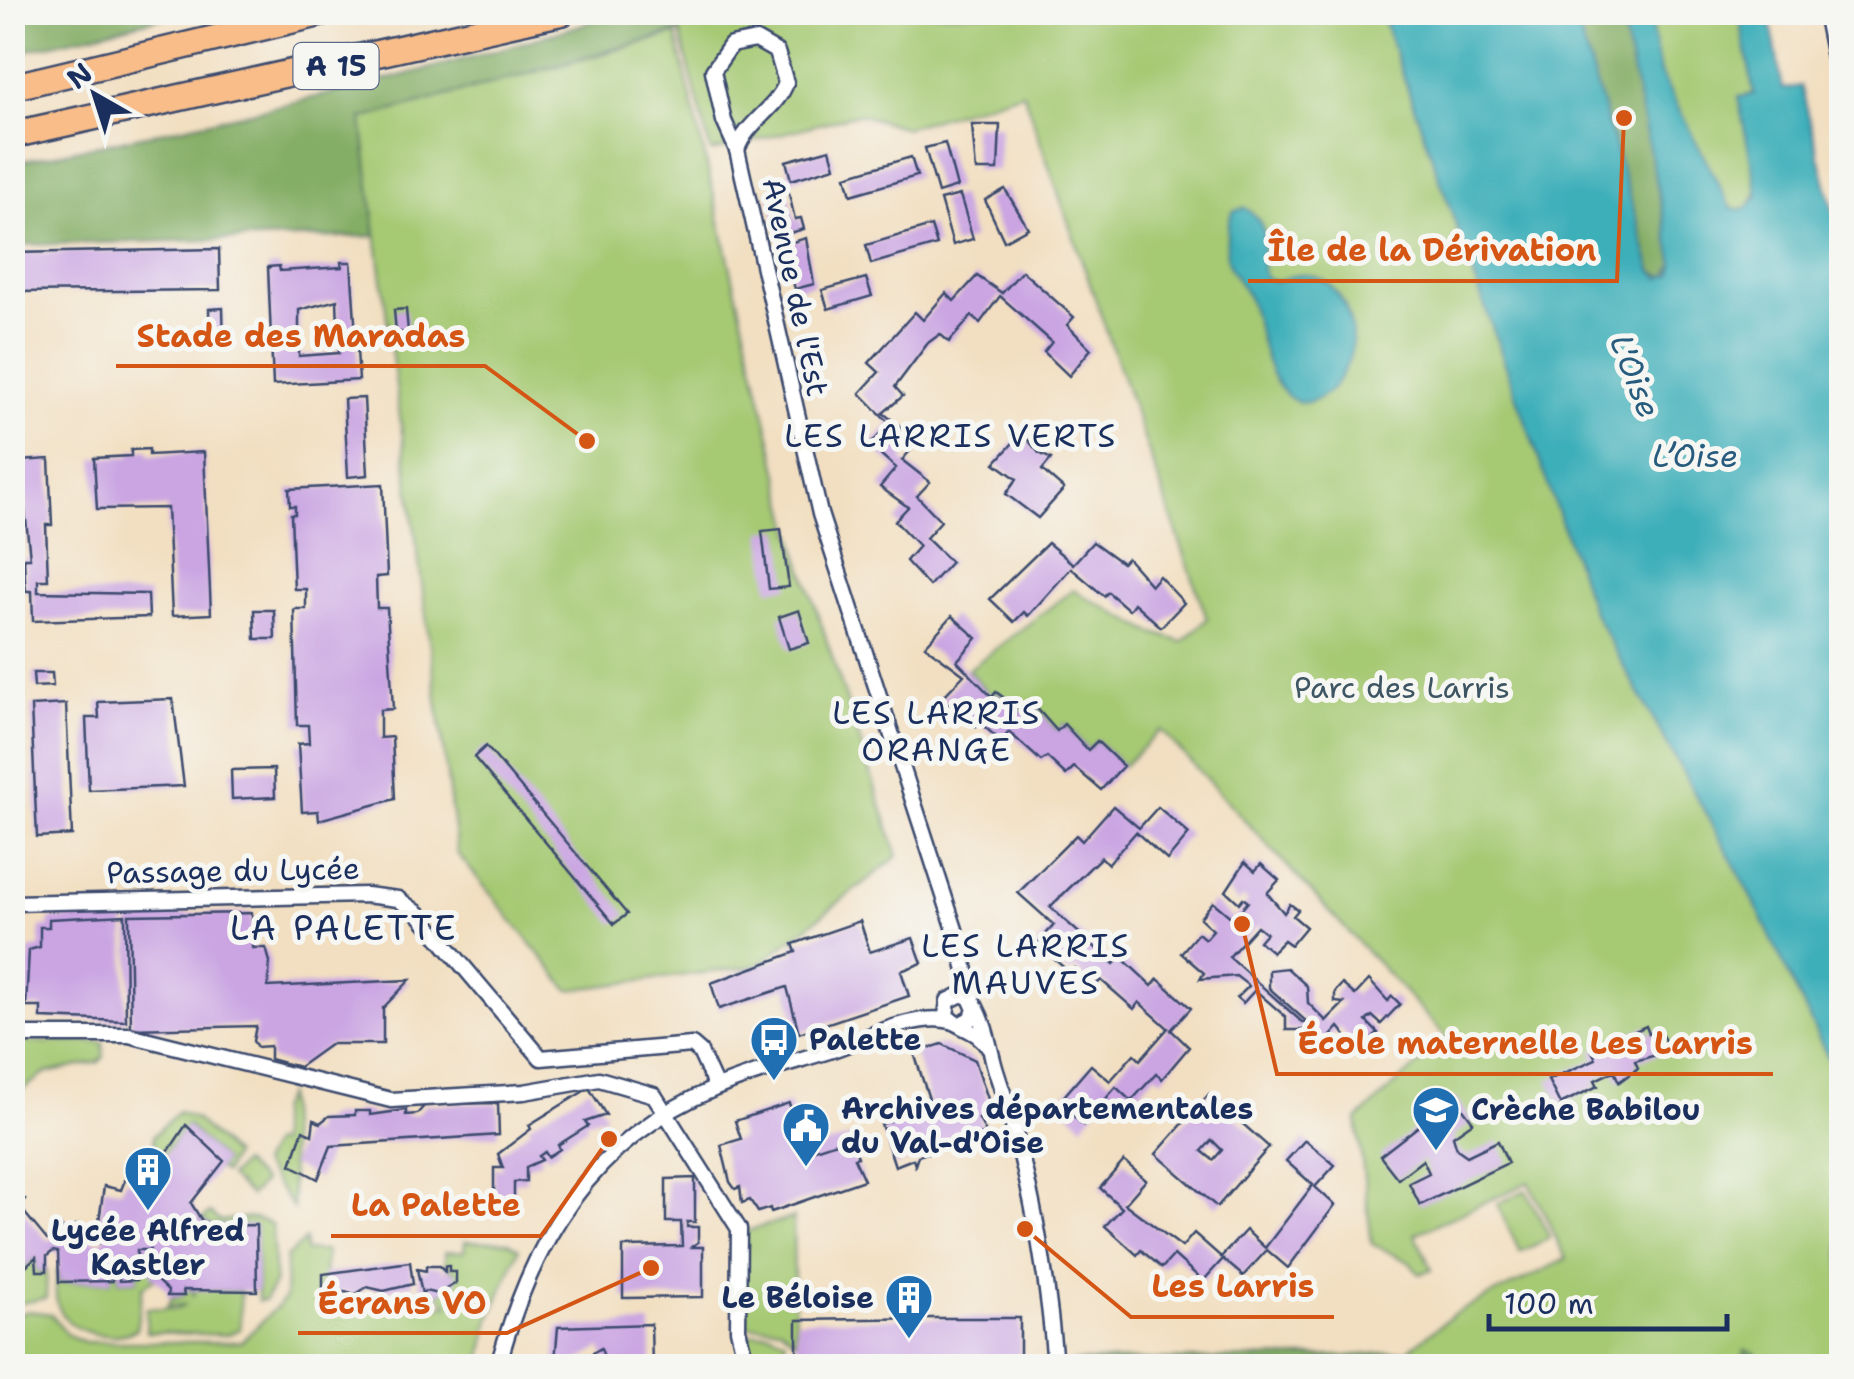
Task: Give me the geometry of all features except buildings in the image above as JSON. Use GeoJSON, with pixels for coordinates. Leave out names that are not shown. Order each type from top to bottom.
{"type":"FeatureCollection","features":[{"type":"Feature","properties":{"kind":"highway","name":"A 15"},"geometry":{"type":"LineString","coordinates":[[12,87],[326,12]]}},
{"type":"Feature","properties":{"kind":"highway","name":"A 15"},"geometry":{"type":"LineString","coordinates":[[12,135],[562,12]]}},
{"type":"Feature","properties":{"kind":"street"},"geometry":{"type":"LineString","coordinates":[[1824,12],[1842,98]]}},
{"type":"Feature","properties":{"kind":"street","name":"Avenue de l'Est"},"geometry":{"type":"LineString","coordinates":[[737,150],[744,134],[786,83],[777,52],[761,41],[732,45],[714,70],[724,121],[737,150],[820,514],[974,1003],[988,1030],[989,1049],[1019,1138],[1047,1274],[1055,1366]]}},
{"type":"Feature","properties":{"kind":"street","name":"Passage du Lycée"},"geometry":{"type":"LineString","coordinates":[[12,902],[366,895],[398,899],[419,914],[541,1058],[692,1045],[700,1052],[716,1088]]}},
{"type":"Feature","properties":{"kind":"street"},"geometry":{"type":"LineString","coordinates":[[956,1022],[948,1001],[958,981],[961,952]]}},
{"type":"Feature","properties":{"kind":"street"},"geometry":{"type":"LineString","coordinates":[[498,1366],[522,1287],[560,1214],[602,1165],[668,1113],[716,1088],[914,1023],[962,994],[974,1003],[972,1018],[914,1023]]}},
{"type":"Feature","properties":{"kind":"street","name":"Avenue de l'Est"},"geometry":{"type":"LineString","coordinates":[[956,1022],[976,1030],[989,1049]]}},
{"type":"Feature","properties":{"kind":"street"},"geometry":{"type":"LineString","coordinates":[[12,1035],[144,1038],[392,1100],[524,1092],[604,1080],[654,1095],[739,1229],[738,1330],[748,1366]]}},
{"type":"Feature","properties":{"kind":"green space"},"geometry":{"type":"Polygon","coordinates":[[[13,12],[180,12],[180,13],[13,54],[13,12]]]}},
{"type":"Feature","properties":{"kind":"green space"},"geometry":{"type":"Polygon","coordinates":[[[618,13],[675,13],[680,31],[362,119],[376,236],[13,245],[13,163],[393,78],[618,13]]]}},
{"type":"Feature","properties":{"kind":"green space","name":"Parc des Larris"},"geometry":{"type":"Polygon","coordinates":[[[675,13],[1381,13],[1592,609],[1749,891],[1841,1085],[1841,1366],[1475,1366],[1430,1363],[1407,1351],[1454,1314],[1566,1259],[1529,1182],[1415,1234],[1432,1270],[1419,1274],[1409,1262],[1372,1244],[1357,1120],[1447,1038],[1161,730],[1123,766],[1097,741],[1088,750],[1065,724],[1057,731],[1034,705],[1025,713],[996,692],[992,697],[968,670],[1073,590],[1151,632],[1182,642],[1207,619],[1023,92],[905,128],[858,114],[711,152],[675,13]]]}},
{"type":"Feature","properties":{"kind":"green space"},"geometry":{"type":"Polygon","coordinates":[[[1574,13],[1620,13],[1674,264],[1666,278],[1652,270],[1574,13]]]}},
{"type":"Feature","properties":{"kind":"green space"},"geometry":{"type":"Polygon","coordinates":[[[1649,13],[1739,13],[1754,94],[1739,97],[1758,190],[1749,207],[1735,210],[1723,200],[1660,73],[1649,13]]]}},
{"type":"Feature","properties":{"kind":"green space"},"geometry":{"type":"Polygon","coordinates":[[[676,34],[797,551],[898,856],[757,966],[569,990],[457,853],[361,119],[676,34]]]}},
{"type":"Feature","properties":{"kind":"green space"},"geometry":{"type":"Polygon","coordinates":[[[12,1042],[103,1042],[104,1057],[99,1062],[46,1073],[16,1094],[12,1042]]]}},
{"type":"Feature","properties":{"kind":"green space"},"geometry":{"type":"Polygon","coordinates":[[[286,1095],[293,1208],[261,1164],[272,1143],[278,1144],[278,1110],[286,1095]]]}},
{"type":"Feature","properties":{"kind":"green space"},"geometry":{"type":"Polygon","coordinates":[[[178,1112],[195,1119],[233,1155],[224,1173],[218,1168],[224,1161],[187,1125],[162,1156],[154,1148],[153,1136],[178,1112]]]}},
{"type":"Feature","properties":{"kind":"green space"},"geometry":{"type":"Polygon","coordinates":[[[242,1163],[263,1182],[250,1196],[229,1177],[242,1163]]]}},
{"type":"Feature","properties":{"kind":"green space"},"geometry":{"type":"Polygon","coordinates":[[[1526,1190],[1550,1238],[1520,1252],[1497,1204],[1526,1190]]]}},
{"type":"Feature","properties":{"kind":"green space"},"geometry":{"type":"Polygon","coordinates":[[[210,1213],[219,1221],[251,1219],[272,1225],[275,1282],[265,1300],[258,1301],[255,1226],[213,1226],[202,1220],[210,1213]]]}},
{"type":"Feature","properties":{"kind":"green space"},"geometry":{"type":"Polygon","coordinates":[[[793,1218],[795,1340],[780,1327],[746,1326],[743,1232],[793,1218]]]}},
{"type":"Feature","properties":{"kind":"green space"},"geometry":{"type":"Polygon","coordinates":[[[305,1240],[305,1251],[326,1251],[323,1292],[338,1309],[448,1305],[438,1294],[455,1283],[455,1272],[445,1266],[445,1252],[464,1251],[465,1241],[509,1242],[519,1249],[490,1319],[480,1366],[111,1366],[13,1357],[13,1316],[28,1311],[51,1314],[66,1334],[85,1342],[241,1342],[285,1299],[286,1257],[305,1240]]]}},
{"type":"Feature","properties":{"kind":"green space"},"geometry":{"type":"Polygon","coordinates":[[[137,1250],[150,1250],[154,1279],[143,1287],[136,1330],[102,1335],[69,1322],[56,1298],[57,1270],[60,1282],[111,1281],[112,1272],[119,1272],[119,1281],[137,1280],[137,1250]]]}},
{"type":"Feature","properties":{"kind":"green space"},"geometry":{"type":"Polygon","coordinates":[[[36,1257],[37,1271],[47,1271],[46,1298],[13,1305],[12,1278],[36,1257]]]}},
{"type":"Feature","properties":{"kind":"green space"},"geometry":{"type":"Polygon","coordinates":[[[196,1289],[240,1291],[240,1329],[226,1335],[146,1332],[147,1308],[178,1309],[184,1305],[167,1306],[172,1298],[183,1296],[183,1290],[194,1290],[192,1297],[196,1289]]]}},
{"type":"Feature","properties":{"kind":"green space"},"geometry":{"type":"Polygon","coordinates":[[[769,1332],[785,1339],[786,1360],[778,1366],[750,1366],[744,1335],[769,1332]]]}},
{"type":"Feature","properties":{"kind":"green space"},"geometry":{"type":"Polygon","coordinates":[[[1745,1350],[1756,1353],[1766,1366],[1501,1366],[1743,1362],[1745,1350]]]}},
{"type":"Feature","properties":{"kind":"green space"},"geometry":{"type":"Polygon","coordinates":[[[1407,1351],[1430,1363],[1475,1366],[1073,1366],[1073,1362],[1350,1356],[1407,1351]]]}},
{"type":"Feature","properties":{"kind":"water","name":"L’Oise"},"geometry":{"type":"Polygon","coordinates":[[[1381,13],[1574,13],[1652,270],[1660,278],[1672,274],[1674,264],[1620,13],[1649,13],[1660,73],[1731,208],[1745,210],[1758,196],[1738,97],[1754,94],[1739,13],[1769,13],[1783,89],[1801,86],[1842,246],[1841,1085],[1749,891],[1592,609],[1381,13]]]}},
{"type":"Feature","properties":{"kind":"water"},"geometry":{"type":"Polygon","coordinates":[[[1245,208],[1264,234],[1265,277],[1277,282],[1293,276],[1321,279],[1341,298],[1347,312],[1350,355],[1337,381],[1317,399],[1294,400],[1276,381],[1248,297],[1229,266],[1229,221],[1233,211],[1245,208]]]}},
{"type":"Feature","properties":{"kind":"place","name":"Île de la Dérivation"},"geometry":{"type":"Point","coordinates":[1624,118]}},
{"type":"Feature","properties":{"kind":"place","name":"Stade des Maradas"},"geometry":{"type":"Point","coordinates":[587,441]}},
{"type":"Feature","properties":{"kind":"place","name":"École maternelle Les Larris"},"geometry":{"type":"Point","coordinates":[1242,924]}},
{"type":"Feature","properties":{"kind":"place","name":"Palette"},"geometry":{"type":"Point","coordinates":[774,1082]}},
{"type":"Feature","properties":{"kind":"place","name":"La Palette"},"geometry":{"type":"Point","coordinates":[609,1139]}},
{"type":"Feature","properties":{"kind":"place","name":"Crèche Babilou"},"geometry":{"type":"Point","coordinates":[1436,1152]}},
{"type":"Feature","properties":{"kind":"place","name":"Archives départementales du Val-d'Oise"},"geometry":{"type":"Point","coordinates":[806,1168]}},
{"type":"Feature","properties":{"kind":"place","name":"Lycée Alfred Kastler"},"geometry":{"type":"Point","coordinates":[148,1212]}},
{"type":"Feature","properties":{"kind":"place","name":"Les Larris"},"geometry":{"type":"Point","coordinates":[1025,1229]}},
{"type":"Feature","properties":{"kind":"place","name":"Écrans VO"},"geometry":{"type":"Point","coordinates":[651,1268]}},
{"type":"Feature","properties":{"kind":"place","name":"Le Béloise"},"geometry":{"type":"Point","coordinates":[909,1340]}},
{"type":"Feature","properties":{"kind":"district","name":"LES LARRIS VERTS"},"geometry":{"type":"Point","coordinates":[951,436]}},
{"type":"Feature","properties":{"kind":"district","name":"LES LARRIS ORANGE"},"geometry":{"type":"Point","coordinates":[937,732]}},
{"type":"Feature","properties":{"kind":"district","name":"LA PALETTE"},"geometry":{"type":"Point","coordinates":[344,928]}},
{"type":"Feature","properties":{"kind":"district","name":"LES LARRIS MAUVES"},"geometry":{"type":"Point","coordinates":[1026,964]}},
{"type":"Feature","properties":{"kind":"water label","name":"L'Oise"},"geometry":{"type":"Point","coordinates":[1635,376]}}]}
